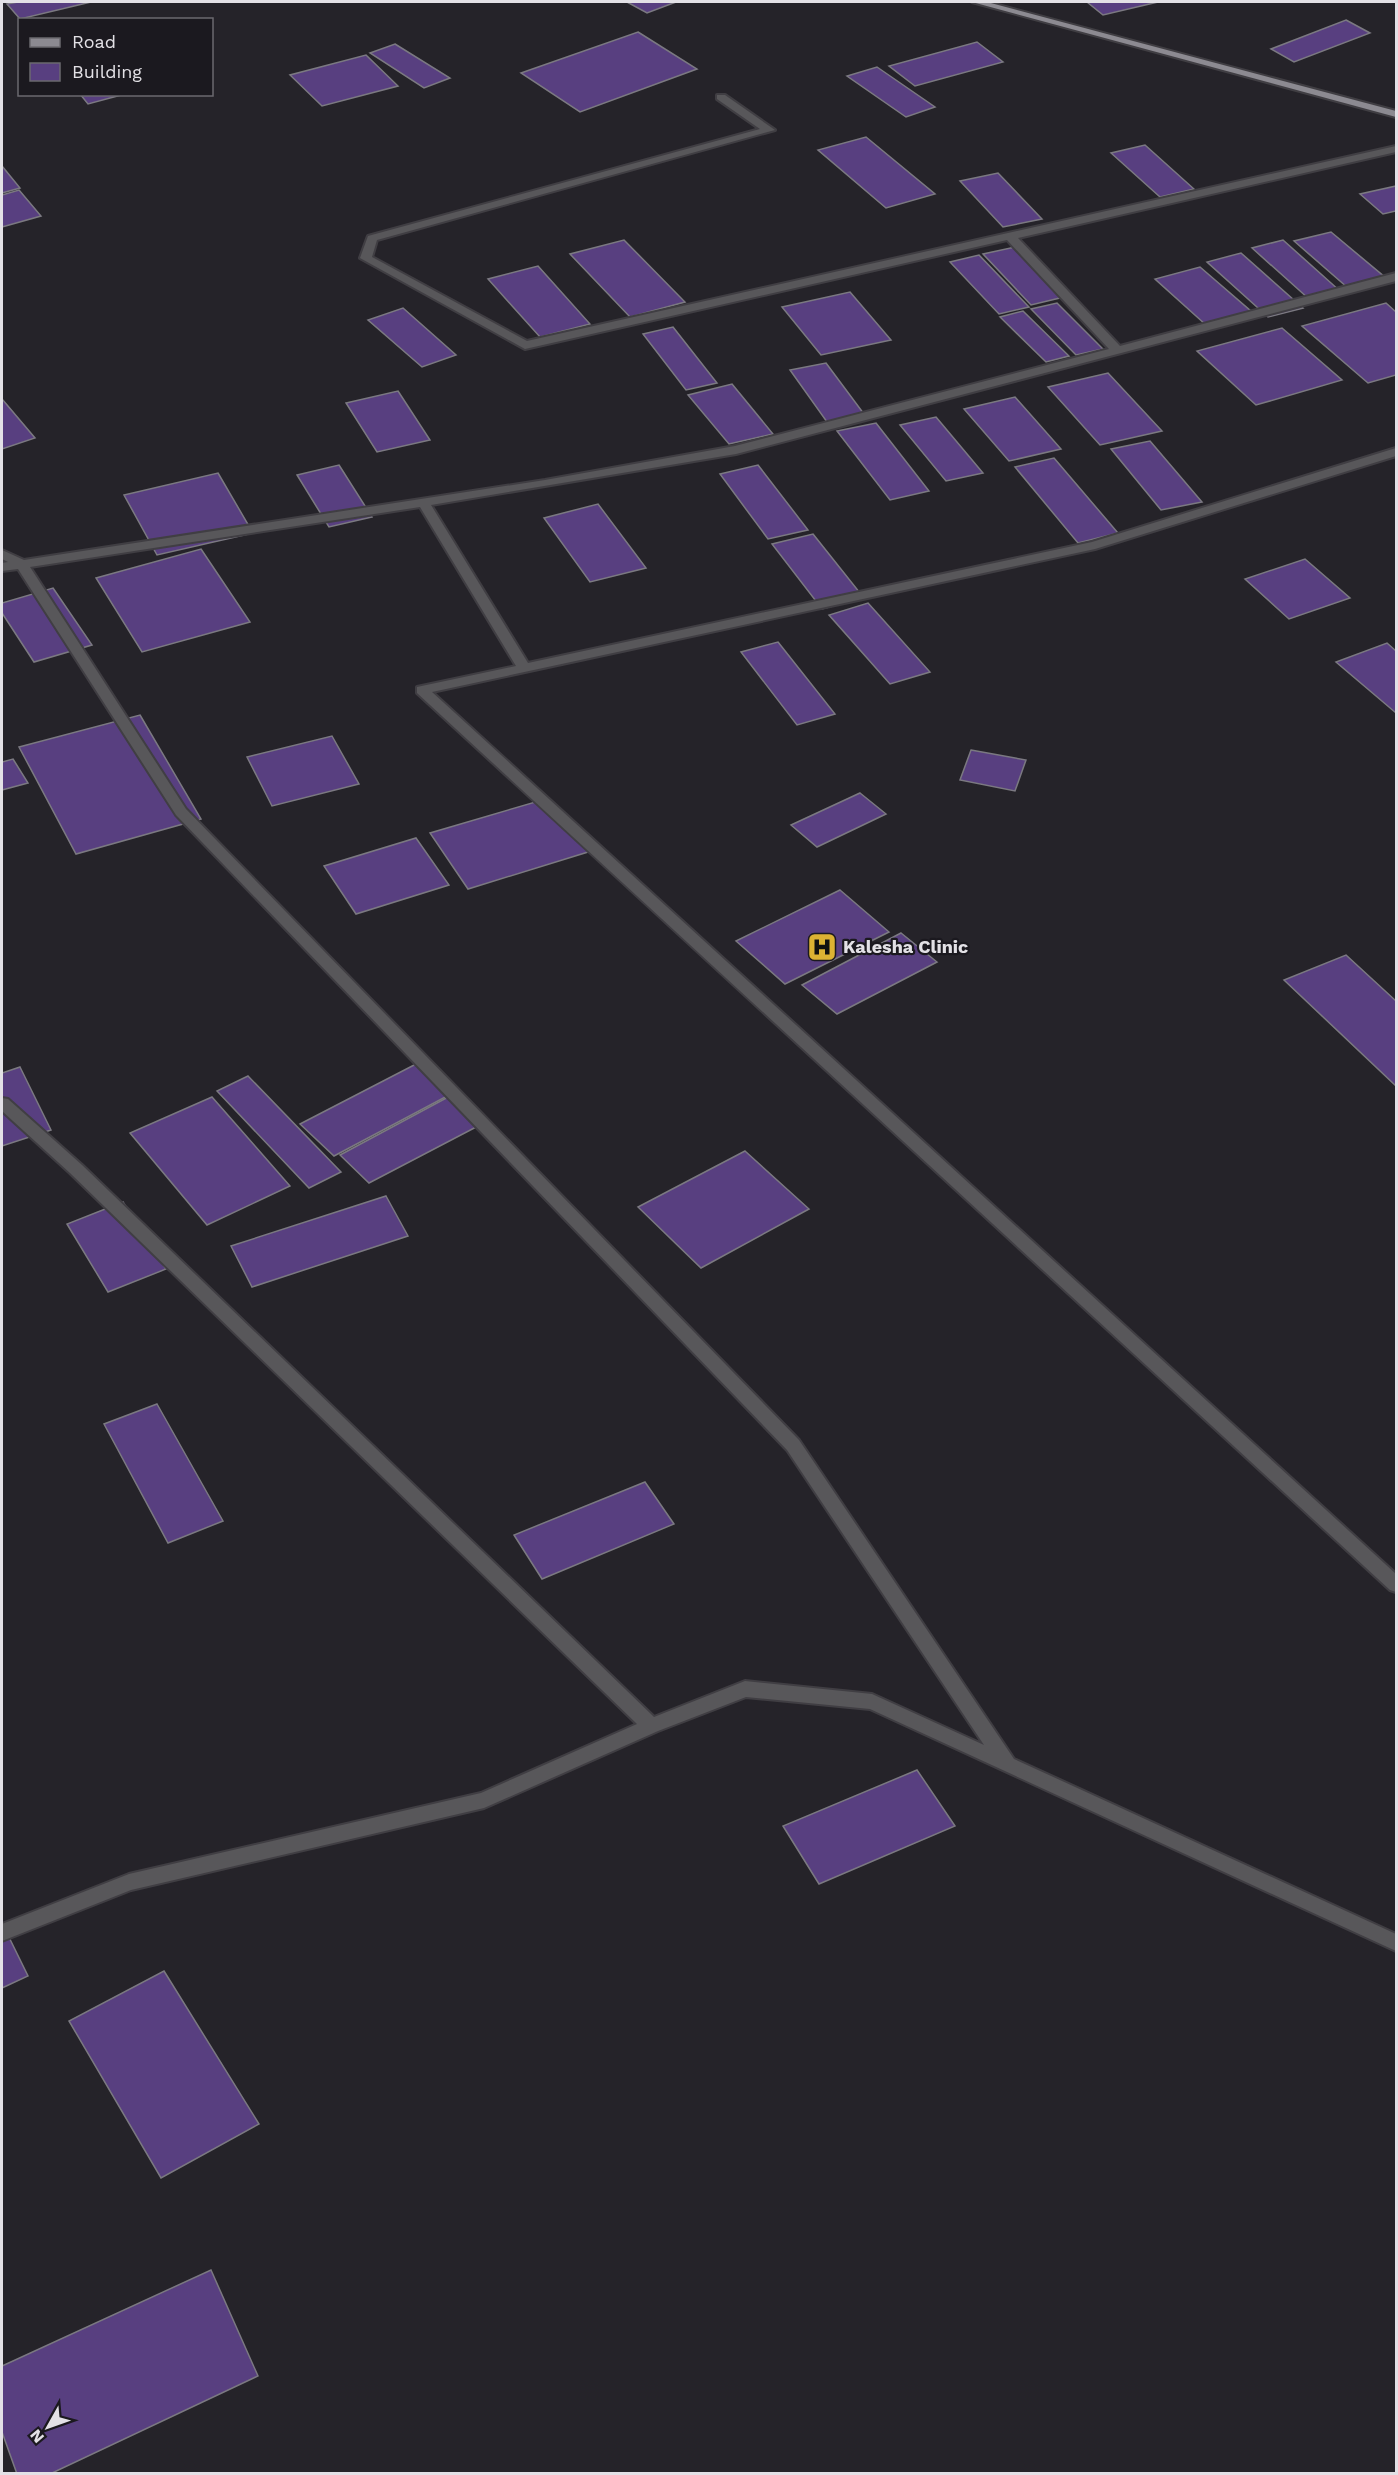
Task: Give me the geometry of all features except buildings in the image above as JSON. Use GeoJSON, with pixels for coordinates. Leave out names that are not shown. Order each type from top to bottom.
{"type":"FeatureCollection","features":[{"type":"Feature","properties":{"kind":"main road"},"geometry":{"type":"LineString","coordinates":[[977,2],[1396,114]]}},
{"type":"Feature","properties":{"kind":"street"},"geometry":{"type":"LineString","coordinates":[[721,97],[769,130],[372,238],[366,258],[525,345],[1396,149]]}},
{"type":"Feature","properties":{"kind":"street"},"geometry":{"type":"LineString","coordinates":[[1010,236],[1117,351]]}},
{"type":"Feature","properties":{"kind":"street"},"geometry":{"type":"LineString","coordinates":[[2,567],[423,502],[736,450],[1396,277]]}},
{"type":"Feature","properties":{"kind":"street"},"geometry":{"type":"LineString","coordinates":[[1396,452],[1095,545],[422,690],[1396,1585]]}},
{"type":"Feature","properties":{"kind":"street"},"geometry":{"type":"LineString","coordinates":[[423,502],[524,668]]}},
{"type":"Feature","properties":{"kind":"street"},"geometry":{"type":"LineString","coordinates":[[2,554],[21,563],[181,812],[793,1446],[1008,1765]]}},
{"type":"Feature","properties":{"kind":"street"},"geometry":{"type":"LineString","coordinates":[[2,1102],[76,1169],[651,1726]]}},
{"type":"Feature","properties":{"kind":"street"},"geometry":{"type":"LineString","coordinates":[[2,1933],[129,1882],[484,1800],[651,1726],[745,1689],[872,1702],[1396,1943]]}},
{"type":"Feature","properties":{"kind":"place","name":"Kalesha Clinic"},"geometry":{"type":"Point","coordinates":[822,947]}}]}
